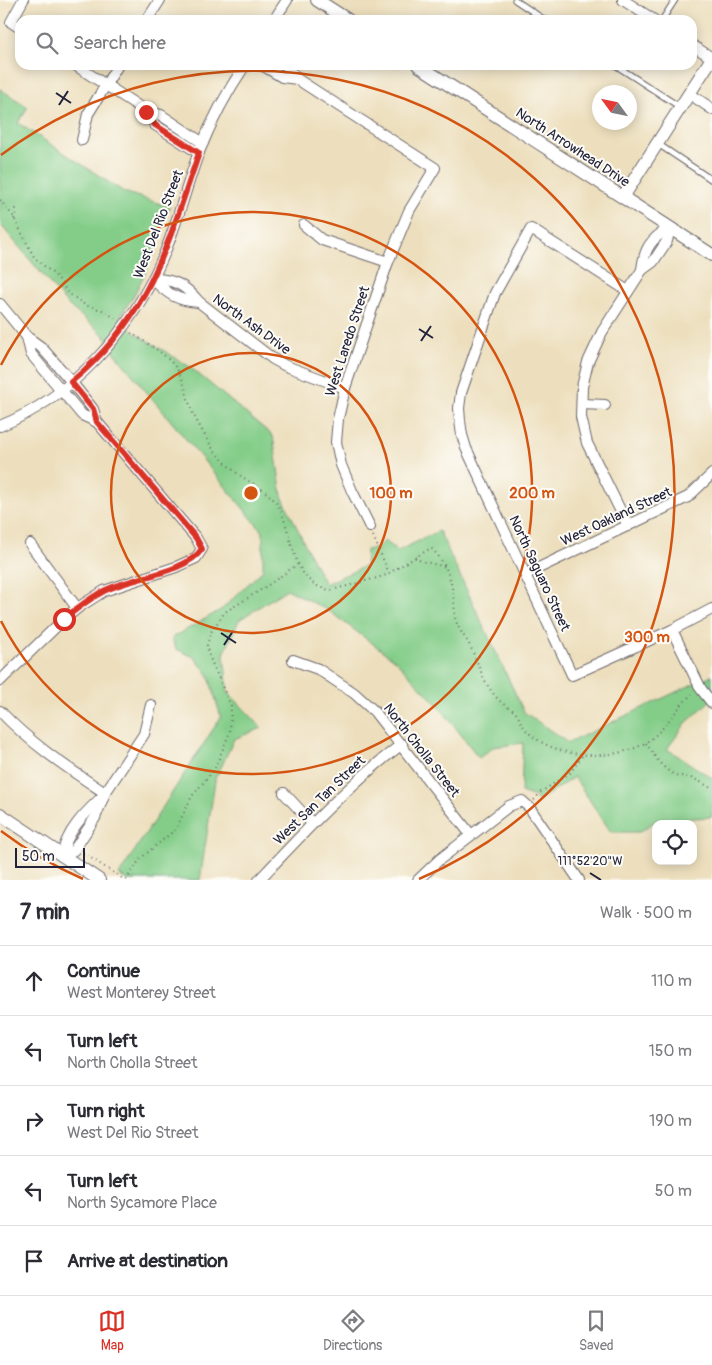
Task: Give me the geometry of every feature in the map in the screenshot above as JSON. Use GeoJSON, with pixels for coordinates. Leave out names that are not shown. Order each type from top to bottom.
{"type":"FeatureCollection","features":[{"type":"Feature","properties":{"kind":"street"},"geometry":{"type":"LineString","coordinates":[[15,25],[11,22],[23,0]]}},
{"type":"Feature","properties":{"kind":"street"},"geometry":{"type":"LineString","coordinates":[[150,15],[160,0]]}},
{"type":"Feature","properties":{"kind":"street"},"geometry":{"type":"LineString","coordinates":[[277,15],[287,0]]}},
{"type":"Feature","properties":{"kind":"street"},"geometry":{"type":"LineString","coordinates":[[317,0],[340,15]]}},
{"type":"Feature","properties":{"kind":"street"},"geometry":{"type":"LineString","coordinates":[[622,0],[646,15]]}},
{"type":"Feature","properties":{"kind":"street"},"geometry":{"type":"LineString","coordinates":[[623,197],[712,58],[697,48]]}},
{"type":"Feature","properties":{"kind":"street"},"geometry":{"type":"LineString","coordinates":[[82,70],[146,112],[155,125],[199,153]]}},
{"type":"Feature","properties":{"kind":"street"},"geometry":{"type":"LineString","coordinates":[[82,140],[88,114],[115,70]]}},
{"type":"Feature","properties":{"kind":"street","name":"West Del Rio Street"},"geometry":{"type":"LineString","coordinates":[[0,426],[24,415],[71,382],[97,359],[135,312],[170,238],[203,143],[224,100],[242,70]]}},
{"type":"Feature","properties":{"kind":"street"},"geometry":{"type":"LineString","coordinates":[[270,70],[282,77],[296,79]]}},
{"type":"Feature","properties":{"kind":"street"},"geometry":{"type":"LineString","coordinates":[[289,70],[296,79]]}},
{"type":"Feature","properties":{"kind":"street","name":"North Arrowhead Drive"},"geometry":{"type":"LineString","coordinates":[[426,70],[712,255]]}},
{"type":"Feature","properties":{"kind":"street","name":"West Laredo Street"},"geometry":{"type":"LineString","coordinates":[[296,79],[435,168],[409,211],[388,262],[345,388],[338,419],[336,442],[341,464],[370,527]]}},
{"type":"Feature","properties":{"kind":"street"},"geometry":{"type":"LineString","coordinates":[[690,94],[712,109]]}},
{"type":"Feature","properties":{"kind":"street"},"geometry":{"type":"LineString","coordinates":[[146,112],[162,115],[203,143]]}},
{"type":"Feature","properties":{"kind":"street"},"geometry":{"type":"LineString","coordinates":[[304,225],[322,240],[388,262]]}},
{"type":"Feature","properties":{"kind":"street","name":"North Saguaro Street"},"geometry":{"type":"LineString","coordinates":[[628,291],[531,228],[495,293],[490,306],[461,393],[459,408],[462,435],[466,448],[572,675],[672,630]]}},
{"type":"Feature","properties":{"kind":"street"},"geometry":{"type":"LineString","coordinates":[[628,526],[586,442],[581,417],[582,387],[588,362],[602,332],[642,270],[653,262],[667,241],[670,228]]}},
{"type":"Feature","properties":{"kind":"street","name":"North Ash Drive"},"geometry":{"type":"LineString","coordinates":[[152,279],[168,279],[189,290],[199,302],[273,359],[286,366],[345,388]]}},
{"type":"Feature","properties":{"kind":"street"},"geometry":{"type":"LineString","coordinates":[[0,304],[27,336],[41,347],[71,382],[93,409],[97,422],[196,538],[202,549],[196,558],[176,567],[104,591],[77,608],[0,681]]}},
{"type":"Feature","properties":{"kind":"street"},"geometry":{"type":"LineString","coordinates":[[27,336],[31,354],[82,415],[97,422]]}},
{"type":"Feature","properties":{"kind":"street"},"geometry":{"type":"LineString","coordinates":[[582,404],[605,405]]}},
{"type":"Feature","properties":{"kind":"street","name":"West Oakland Street"},"geometry":{"type":"LineString","coordinates":[[526,574],[688,497],[712,474]]}},
{"type":"Feature","properties":{"kind":"street"},"geometry":{"type":"LineString","coordinates":[[30,544],[77,608]]}},
{"type":"Feature","properties":{"kind":"street"},"geometry":{"type":"LineString","coordinates":[[712,609],[672,630],[701,689],[712,703]]}},
{"type":"Feature","properties":{"kind":"street","name":"North Cholla Street"},"geometry":{"type":"LineString","coordinates":[[293,660],[318,669],[354,693],[374,711],[402,744],[471,835]]}},
{"type":"Feature","properties":{"kind":"street"},"geometry":{"type":"LineString","coordinates":[[62,856],[64,844],[84,814],[105,793],[144,734],[151,705]]}},
{"type":"Feature","properties":{"kind":"street"},"geometry":{"type":"LineString","coordinates":[[0,711],[49,755],[105,793]]}},
{"type":"Feature","properties":{"kind":"street","name":"West San Tan Street"},"geometry":{"type":"LineString","coordinates":[[259,880],[312,823],[362,776],[402,744]]}},
{"type":"Feature","properties":{"kind":"street"},"geometry":{"type":"LineString","coordinates":[[284,793],[312,823]]}},
{"type":"Feature","properties":{"kind":"street"},"geometry":{"type":"LineString","coordinates":[[418,880],[439,860],[509,806],[526,804],[579,880]]}},
{"type":"Feature","properties":{"kind":"street"},"geometry":{"type":"LineString","coordinates":[[0,814],[99,880]]}},
{"type":"Feature","properties":{"kind":"lane"},"geometry":{"type":"LineString","coordinates":[[514,0],[538,15]]}},
{"type":"Feature","properties":{"kind":"lane"},"geometry":{"type":"LineString","coordinates":[[665,15],[675,0]]}},
{"type":"Feature","properties":{"kind":"lane"},"geometry":{"type":"LineString","coordinates":[[623,70],[681,108]]}},
{"type":"Feature","properties":{"kind":"lane"},"geometry":{"type":"LineString","coordinates":[[658,144],[712,180]]}},
{"type":"Feature","properties":{"kind":"path"},"geometry":{"type":"LineString","coordinates":[[0,200],[14,219],[34,257],[58,278],[68,293],[85,305],[102,310],[172,362],[180,375],[194,414],[212,449],[239,475],[265,492],[276,502],[289,531],[298,564],[311,583],[324,590],[332,590],[384,576],[431,548],[446,567],[452,586],[456,621],[484,680],[503,704],[515,712],[527,731],[555,748],[583,754],[611,756],[628,751],[646,743],[665,726],[690,696],[701,689]]}},
{"type":"Feature","properties":{"kind":"path"},"geometry":{"type":"LineString","coordinates":[[14,219],[16,207]]}},
{"type":"Feature","properties":{"kind":"path"},"geometry":{"type":"LineString","coordinates":[[370,527],[377,547],[390,573]]}},
{"type":"Feature","properties":{"kind":"path"},"geometry":{"type":"LineString","coordinates":[[415,557],[421,562],[446,567]]}},
{"type":"Feature","properties":{"kind":"path"},"geometry":{"type":"LineString","coordinates":[[81,853],[86,853],[125,880],[141,858],[176,829],[192,796],[214,770],[230,732],[231,706],[209,656],[207,645],[212,632],[225,612],[298,564]]}},
{"type":"Feature","properties":{"kind":"path"},"geometry":{"type":"LineString","coordinates":[[646,743],[657,761],[676,776],[687,777],[703,783],[712,789]]}},
{"type":"Feature","properties":{"kind":"path"},"geometry":{"type":"LineString","coordinates":[[526,804],[570,773],[583,754]]}},
{"type":"Feature","properties":{"kind":"green space"},"geometry":{"type":"Polygon","coordinates":[[[0,89],[28,107],[18,123],[124,192],[170,207],[145,273],[119,318],[134,332],[190,367],[273,436],[282,496],[325,584],[365,566],[366,550],[376,548],[385,541],[398,551],[439,531],[524,712],[568,743],[712,675],[712,699],[686,723],[667,749],[712,778],[712,817],[652,820],[652,824],[640,832],[611,832],[574,777],[538,801],[535,797],[521,792],[523,743],[493,747],[479,758],[442,710],[396,661],[329,611],[287,589],[239,620],[224,654],[228,692],[262,728],[234,739],[218,774],[216,774],[200,880],[127,880],[119,875],[221,717],[208,674],[194,657],[176,649],[172,638],[222,609],[263,570],[263,532],[116,355],[104,335],[68,305],[0,224],[0,89]]]}},
{"type":"Feature","properties":{"kind":"route"},"geometry":{"type":"LineString","coordinates":[[64,619],[104,591],[176,567],[196,558],[202,549],[196,538],[97,422],[93,409],[71,382],[97,359],[114,340],[145,295],[170,238],[199,153],[155,125],[146,112]]}}]}
